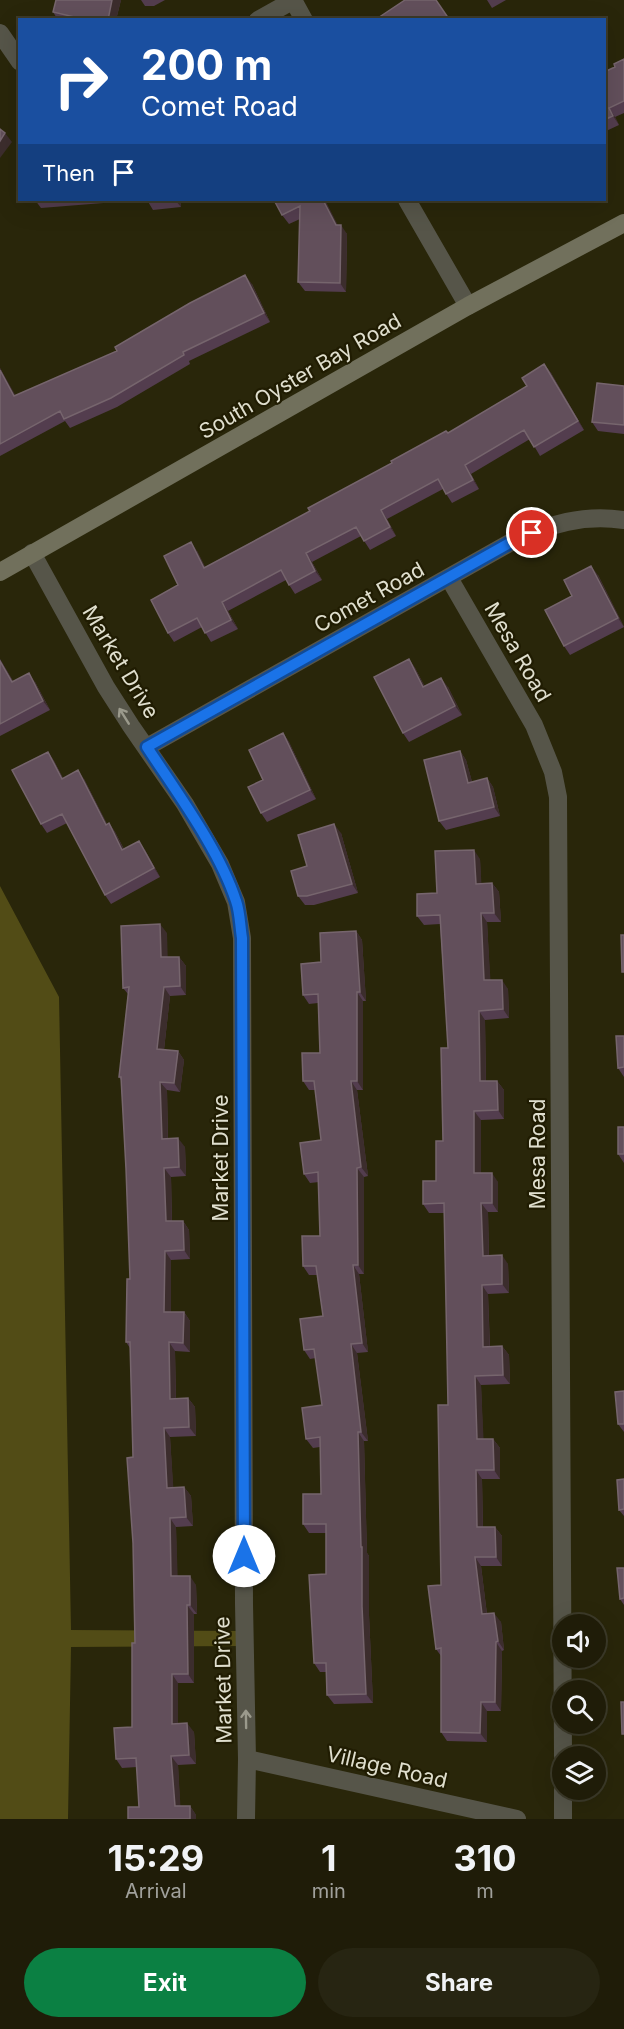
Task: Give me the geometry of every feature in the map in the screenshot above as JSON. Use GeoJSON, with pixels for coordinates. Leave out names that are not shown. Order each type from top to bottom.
{"type":"FeatureCollection","features":[{"type":"Feature","properties":{"kind":"main road","name":"South Oyster Bay Road"},"geometry":{"type":"LineString","coordinates":[[0,572],[468,306],[624,223]]}},
{"type":"Feature","properties":{"kind":"street"},"geometry":{"type":"LineString","coordinates":[[262,18],[293,0],[303,18]]}},
{"type":"Feature","properties":{"kind":"street"},"geometry":{"type":"LineString","coordinates":[[0,33],[18,59]]}},
{"type":"Feature","properties":{"kind":"street"},"geometry":{"type":"LineString","coordinates":[[408,201],[468,306]]}},
{"type":"Feature","properties":{"kind":"street","name":"Comet Road"},"geometry":{"type":"LineString","coordinates":[[147,747],[513,541],[550,525],[594,518],[624,520]]}},
{"type":"Feature","properties":{"kind":"street","name":"Market Drive"},"geometry":{"type":"LineString","coordinates":[[32,554],[106,687],[184,804],[220,864],[236,902],[242,938],[246,1819]]}},
{"type":"Feature","properties":{"kind":"street","name":"Mesa Road"},"geometry":{"type":"LineString","coordinates":[[449,578],[534,725],[554,771],[558,797],[562,1746]]}},
{"type":"Feature","properties":{"kind":"street","name":"Village Road"},"geometry":{"type":"LineString","coordinates":[[247,1759],[517,1819]]}},
{"type":"Feature","properties":{"kind":"street"},"geometry":{"type":"LineString","coordinates":[[563,1800],[563,1819]]}},
{"type":"Feature","properties":{"kind":"shaded area"},"geometry":{"type":"Polygon","coordinates":[[[0,886],[59,997],[71,1630],[241,1631],[241,1646],[71,1647],[68,1819],[0,1819],[0,886]]]}},
{"type":"Feature","properties":{"kind":"building"},"geometry":{"type":"Polygon","coordinates":[[[56,0],[112,0],[108,18],[78,18],[53,12],[56,0]]]}},
{"type":"Feature","properties":{"kind":"building"},"geometry":{"type":"Polygon","coordinates":[[[405,0],[436,0],[448,18],[378,18],[405,0]]]}},
{"type":"Feature","properties":{"kind":"building"},"geometry":{"type":"Polygon","coordinates":[[[624,59],[624,101],[609,108],[613,116],[606,119],[606,71],[615,67],[614,64],[624,59]]]}},
{"type":"Feature","properties":{"kind":"building"},"geometry":{"type":"Polygon","coordinates":[[[0,129],[5,133],[0,141],[0,129]]]}},
{"type":"Feature","properties":{"kind":"building"},"geometry":{"type":"Polygon","coordinates":[[[275,201],[324,201],[336,225],[341,225],[340,283],[298,282],[300,206],[282,215],[275,201]]]}},
{"type":"Feature","properties":{"kind":"building"},"geometry":{"type":"Polygon","coordinates":[[[245,275],[264,313],[183,352],[184,355],[111,398],[64,419],[60,411],[0,444],[0,370],[14,396],[117,351],[115,347],[190,303],[245,275]]]}},
{"type":"Feature","properties":{"kind":"building"},"geometry":{"type":"Polygon","coordinates":[[[544,364],[578,421],[534,447],[524,430],[465,465],[473,480],[446,494],[438,479],[381,510],[390,527],[364,541],[356,527],[306,553],[315,571],[289,585],[281,570],[222,602],[231,620],[205,633],[197,618],[168,633],[151,600],[178,585],[164,556],[191,542],[204,568],[310,511],[308,508],[446,431],[448,433],[527,386],[522,378],[544,364]]]}},
{"type":"Feature","properties":{"kind":"building"},"geometry":{"type":"Polygon","coordinates":[[[597,383],[624,386],[624,425],[592,422],[597,383]]]}},
{"type":"Feature","properties":{"kind":"building"},"geometry":{"type":"Polygon","coordinates":[[[591,566],[618,618],[564,646],[545,610],[572,596],[564,580],[591,566]]]}},
{"type":"Feature","properties":{"kind":"building"},"geometry":{"type":"Polygon","coordinates":[[[409,659],[423,687],[441,678],[455,706],[403,733],[374,677],[409,659]]]}},
{"type":"Feature","properties":{"kind":"building"},"geometry":{"type":"Polygon","coordinates":[[[0,661],[12,682],[29,673],[43,701],[0,724],[0,661]]]}},
{"type":"Feature","properties":{"kind":"building"},"geometry":{"type":"Polygon","coordinates":[[[283,733],[310,790],[261,813],[248,787],[263,780],[249,750],[283,733]]]}},
{"type":"Feature","properties":{"kind":"building"},"geometry":{"type":"Polygon","coordinates":[[[460,751],[468,783],[487,778],[494,807],[439,821],[424,760],[460,751]]]}},
{"type":"Feature","properties":{"kind":"building"},"geometry":{"type":"Polygon","coordinates":[[[48,752],[62,779],[78,770],[106,825],[109,823],[122,850],[139,841],[154,868],[105,895],[62,814],[41,824],[12,770],[48,752]]]}},
{"type":"Feature","properties":{"kind":"building"},"geometry":{"type":"Polygon","coordinates":[[[334,824],[352,884],[307,896],[298,896],[291,871],[307,866],[298,835],[334,824]]]}},
{"type":"Feature","properties":{"kind":"building"},"geometry":{"type":"Polygon","coordinates":[[[474,850],[476,884],[492,883],[494,913],[481,913],[484,980],[502,980],[503,1009],[479,1011],[480,1081],[497,1081],[498,1110],[474,1111],[474,1173],[492,1173],[492,1203],[481,1203],[483,1256],[502,1255],[502,1284],[482,1285],[483,1347],[502,1346],[503,1375],[475,1376],[477,1439],[493,1439],[494,1470],[476,1470],[477,1527],[495,1527],[496,1557],[475,1557],[482,1614],[494,1613],[498,1641],[496,1642],[495,1702],[481,1702],[480,1733],[441,1732],[441,1648],[436,1649],[428,1586],[441,1585],[438,1405],[448,1405],[444,1203],[423,1204],[423,1181],[436,1181],[436,1141],[443,1141],[441,1048],[448,1048],[440,915],[417,916],[417,894],[437,893],[435,851],[474,850]]]}},
{"type":"Feature","properties":{"kind":"building"},"geometry":{"type":"Polygon","coordinates":[[[160,924],[161,957],[179,957],[180,986],[164,987],[157,1049],[178,1051],[174,1083],[160,1082],[162,1139],[178,1138],[179,1167],[164,1168],[166,1221],[183,1221],[184,1250],[165,1251],[164,1312],[184,1312],[183,1343],[169,1342],[170,1399],[188,1398],[189,1427],[164,1428],[167,1488],[184,1487],[186,1517],[170,1518],[171,1576],[190,1576],[190,1605],[187,1605],[188,1674],[172,1674],[172,1724],[187,1723],[189,1755],[171,1756],[175,1806],[190,1806],[190,1819],[128,1819],[128,1807],[139,1807],[136,1758],[116,1759],[114,1728],[132,1727],[132,1643],[135,1643],[133,1543],[127,1458],[133,1457],[130,1342],[126,1342],[127,1279],[130,1279],[121,1077],[119,1077],[129,987],[123,988],[121,926],[160,924]]]}},
{"type":"Feature","properties":{"kind":"building"},"geometry":{"type":"Polygon","coordinates":[[[356,931],[360,992],[357,992],[357,1081],[351,1081],[361,1167],[357,1168],[358,1265],[353,1265],[362,1343],[351,1344],[361,1432],[358,1432],[366,1694],[327,1695],[326,1663],[314,1663],[309,1575],[326,1574],[326,1524],[303,1524],[303,1494],[321,1494],[320,1437],[306,1439],[302,1408],[322,1405],[314,1349],[304,1350],[300,1319],[323,1316],[316,1266],[303,1266],[302,1236],[320,1236],[318,1172],[304,1174],[300,1143],[321,1140],[314,1081],[303,1081],[302,1053],[320,1053],[318,994],[303,995],[301,964],[321,962],[320,933],[356,931]]]}},
{"type":"Feature","properties":{"kind":"building"},"geometry":{"type":"Polygon","coordinates":[[[621,935],[624,935],[624,972],[622,972],[621,935]]]}},
{"type":"Feature","properties":{"kind":"building"},"geometry":{"type":"Polygon","coordinates":[[[616,1036],[624,1036],[624,1067],[618,1068],[616,1036]]]}},
{"type":"Feature","properties":{"kind":"building"},"geometry":{"type":"Polygon","coordinates":[[[618,1127],[624,1127],[624,1154],[618,1154],[618,1127]]]}},
{"type":"Feature","properties":{"kind":"building"},"geometry":{"type":"Polygon","coordinates":[[[624,1391],[624,1424],[618,1424],[615,1392],[624,1391]]]}},
{"type":"Feature","properties":{"kind":"building"},"geometry":{"type":"Polygon","coordinates":[[[624,1479],[624,1509],[619,1510],[617,1480],[624,1479]]]}},
{"type":"Feature","properties":{"kind":"building"},"geometry":{"type":"Polygon","coordinates":[[[617,1568],[624,1568],[624,1598],[620,1599],[617,1568]]]}},
{"type":"Feature","properties":{"kind":"building"},"geometry":{"type":"Polygon","coordinates":[[[621,1702],[624,1702],[624,1734],[622,1734],[621,1702]]]}},
{"type":"Feature","properties":{"kind":"route"},"geometry":{"type":"LineString","coordinates":[[244,1556],[242,938],[236,902],[220,864],[147,747],[513,541],[532,533]]}}]}
